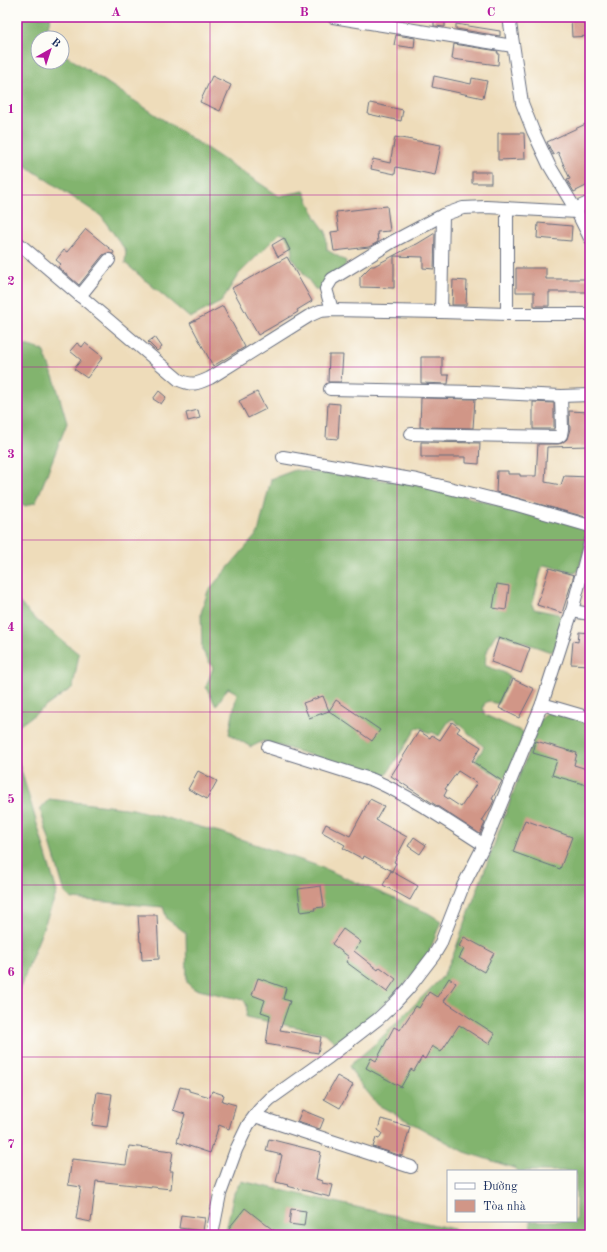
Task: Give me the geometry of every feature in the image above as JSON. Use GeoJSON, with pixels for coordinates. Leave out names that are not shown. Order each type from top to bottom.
{"type":"FeatureCollection","features":[{"type":"Feature","properties":{"kind":"street"},"geometry":{"type":"LineString","coordinates":[[333,17],[513,46]]}},
{"type":"Feature","properties":{"kind":"street"},"geometry":{"type":"LineString","coordinates":[[509,17],[522,103],[533,131],[550,165],[590,238]]}},
{"type":"Feature","properties":{"kind":"street"},"geometry":{"type":"LineString","coordinates":[[332,310],[326,289],[332,279],[392,242],[443,215],[463,208],[576,211],[590,202]]}},
{"type":"Feature","properties":{"kind":"street"},"geometry":{"type":"LineString","coordinates":[[507,208],[507,314]]}},
{"type":"Feature","properties":{"kind":"street"},"geometry":{"type":"LineString","coordinates":[[441,312],[443,215]]}},
{"type":"Feature","properties":{"kind":"street"},"geometry":{"type":"LineString","coordinates":[[17,242],[179,380],[188,384],[198,383],[210,378],[309,316],[320,311],[590,314]]}},
{"type":"Feature","properties":{"kind":"street"},"geometry":{"type":"LineString","coordinates":[[80,296],[109,260]]}},
{"type":"Feature","properties":{"kind":"street"},"geometry":{"type":"LineString","coordinates":[[330,389],[590,396]]}},
{"type":"Feature","properties":{"kind":"street"},"geometry":{"type":"LineString","coordinates":[[411,434],[558,437],[561,435],[562,429],[561,396]]}},
{"type":"Feature","properties":{"kind":"street"},"geometry":{"type":"LineString","coordinates":[[283,457],[418,480],[517,505],[590,526]]}},
{"type":"Feature","properties":{"kind":"street"},"geometry":{"type":"LineString","coordinates":[[212,1235],[216,1210],[223,1186],[236,1150],[254,1116],[270,1099],[378,1019],[408,989],[440,945],[463,886],[484,845],[542,704],[572,611],[590,542]]}},
{"type":"Feature","properties":{"kind":"street"},"geometry":{"type":"LineString","coordinates":[[572,611],[590,614]]}},
{"type":"Feature","properties":{"kind":"street"},"geometry":{"type":"LineString","coordinates":[[542,704],[590,718]]}},
{"type":"Feature","properties":{"kind":"street"},"geometry":{"type":"LineString","coordinates":[[268,747],[373,780],[407,797],[484,845]]}},
{"type":"Feature","properties":{"kind":"street"},"geometry":{"type":"LineString","coordinates":[[254,1116],[411,1167]]}},
{"type":"Feature","properties":{"kind":"green space"},"geometry":{"type":"Polygon","coordinates":[[[17,17],[51,17],[48,25],[49,30],[30,30],[30,70],[70,70],[70,58],[279,196],[304,191],[316,218],[326,232],[327,250],[346,261],[345,266],[322,290],[315,289],[291,256],[293,249],[285,235],[280,233],[238,275],[221,302],[190,318],[125,263],[126,251],[101,216],[17,160],[17,17]]]}},
{"type":"Feature","properties":{"kind":"green space"},"geometry":{"type":"Polygon","coordinates":[[[21,344],[43,350],[55,381],[67,423],[36,502],[26,506],[17,502],[17,346],[21,344]]]}},
{"type":"Feature","properties":{"kind":"green space"},"geometry":{"type":"Polygon","coordinates":[[[295,470],[416,484],[588,528],[590,533],[578,571],[575,573],[545,565],[542,567],[532,605],[534,609],[558,614],[562,619],[555,649],[551,652],[497,633],[488,649],[485,663],[486,666],[503,672],[510,677],[498,704],[488,701],[484,705],[483,709],[485,715],[523,732],[524,735],[507,775],[502,779],[475,761],[484,747],[453,719],[449,721],[439,736],[432,732],[430,734],[420,727],[416,729],[383,780],[374,774],[263,741],[251,747],[229,734],[237,693],[228,688],[216,706],[206,687],[213,668],[202,650],[201,613],[208,591],[258,533],[271,479],[295,470]]]}},
{"type":"Feature","properties":{"kind":"green space"},"geometry":{"type":"Polygon","coordinates":[[[17,600],[34,618],[79,654],[73,687],[17,727],[17,600]]]}},
{"type":"Feature","properties":{"kind":"green space"},"geometry":{"type":"Polygon","coordinates":[[[548,712],[590,723],[590,1235],[532,1235],[530,1222],[577,1222],[577,1170],[516,1170],[514,1168],[465,1152],[378,1105],[356,1078],[349,1066],[376,1043],[443,976],[454,953],[540,720],[548,712]]]}},
{"type":"Feature","properties":{"kind":"green space"},"geometry":{"type":"Polygon","coordinates":[[[17,756],[57,892],[17,996],[17,756]]]}},
{"type":"Feature","properties":{"kind":"green space"},"geometry":{"type":"Polygon","coordinates":[[[49,799],[133,809],[223,833],[318,866],[428,913],[441,921],[429,953],[403,987],[355,1031],[335,1042],[325,1033],[246,1017],[247,1006],[244,1000],[194,989],[187,983],[186,933],[167,919],[163,907],[72,899],[65,893],[40,809],[49,799]]]}},
{"type":"Feature","properties":{"kind":"green space"},"geometry":{"type":"Polygon","coordinates":[[[241,1181],[480,1235],[225,1235],[234,1193],[241,1181]]]}},
{"type":"Feature","properties":{"kind":"building"},"geometry":{"type":"Polygon","coordinates":[[[434,17],[445,17],[445,27],[434,26],[434,17]]]}},
{"type":"Feature","properties":{"kind":"building"},"geometry":{"type":"Polygon","coordinates":[[[571,17],[590,17],[590,36],[572,37],[571,17]]]}},
{"type":"Feature","properties":{"kind":"building"},"geometry":{"type":"Polygon","coordinates":[[[456,24],[500,31],[500,36],[456,29],[456,24]]]}},
{"type":"Feature","properties":{"kind":"building"},"geometry":{"type":"Polygon","coordinates":[[[396,35],[415,38],[414,48],[394,45],[396,35]]]}},
{"type":"Feature","properties":{"kind":"building"},"geometry":{"type":"Polygon","coordinates":[[[454,44],[498,51],[498,65],[452,59],[454,44]]]}},
{"type":"Feature","properties":{"kind":"building"},"geometry":{"type":"Polygon","coordinates":[[[212,76],[231,85],[220,111],[200,102],[212,76]]]}},
{"type":"Feature","properties":{"kind":"building"},"geometry":{"type":"Polygon","coordinates":[[[434,76],[471,84],[472,78],[487,81],[483,98],[432,87],[434,76]]]}},
{"type":"Feature","properties":{"kind":"building"},"geometry":{"type":"Polygon","coordinates":[[[370,103],[403,110],[401,121],[368,114],[370,103]]]}},
{"type":"Feature","properties":{"kind":"building"},"geometry":{"type":"Polygon","coordinates":[[[590,122],[590,184],[574,192],[567,180],[570,179],[558,152],[553,155],[547,142],[590,122]]]}},
{"type":"Feature","properties":{"kind":"building"},"geometry":{"type":"Polygon","coordinates":[[[498,133],[524,133],[525,159],[498,160],[498,133]]]}},
{"type":"Feature","properties":{"kind":"building"},"geometry":{"type":"Polygon","coordinates":[[[395,137],[441,145],[435,175],[396,167],[395,174],[371,169],[373,159],[390,163],[395,137]]]}},
{"type":"Feature","properties":{"kind":"building"},"geometry":{"type":"Polygon","coordinates":[[[472,172],[491,172],[491,183],[472,183],[472,172]]]}},
{"type":"Feature","properties":{"kind":"building"},"geometry":{"type":"Polygon","coordinates":[[[387,206],[390,231],[377,232],[378,242],[369,247],[334,251],[331,232],[339,231],[336,212],[387,206]]]}},
{"type":"Feature","properties":{"kind":"building"},"geometry":{"type":"Polygon","coordinates":[[[538,223],[572,226],[571,241],[537,238],[538,223]]]}},
{"type":"Feature","properties":{"kind":"building"},"geometry":{"type":"Polygon","coordinates":[[[86,229],[114,252],[113,254],[107,253],[103,255],[79,285],[58,267],[61,264],[56,260],[64,250],[67,252],[86,229]]]}},
{"type":"Feature","properties":{"kind":"building"},"geometry":{"type":"Polygon","coordinates":[[[435,233],[434,269],[423,268],[423,257],[394,256],[394,288],[360,287],[360,277],[371,266],[374,266],[417,244],[435,233]]]}},
{"type":"Feature","properties":{"kind":"building"},"geometry":{"type":"Polygon","coordinates":[[[284,238],[290,250],[278,257],[272,245],[284,238]]]}},
{"type":"Feature","properties":{"kind":"building"},"geometry":{"type":"Polygon","coordinates":[[[287,257],[312,301],[297,310],[298,312],[258,335],[232,288],[287,257]]]}},
{"type":"Feature","properties":{"kind":"building"},"geometry":{"type":"Polygon","coordinates":[[[516,268],[546,268],[546,279],[590,279],[590,292],[549,292],[549,306],[534,306],[534,292],[516,292],[516,268]]]}},
{"type":"Feature","properties":{"kind":"building"},"geometry":{"type":"Polygon","coordinates":[[[453,280],[467,281],[466,305],[452,305],[453,280]]]}},
{"type":"Feature","properties":{"kind":"building"},"geometry":{"type":"Polygon","coordinates":[[[223,306],[245,347],[213,366],[190,323],[223,306]]]}},
{"type":"Feature","properties":{"kind":"building"},"geometry":{"type":"Polygon","coordinates":[[[155,337],[162,347],[157,351],[148,342],[155,337]]]}},
{"type":"Feature","properties":{"kind":"building"},"geometry":{"type":"Polygon","coordinates":[[[77,343],[82,347],[85,343],[103,357],[87,378],[74,369],[81,360],[70,351],[77,343]]]}},
{"type":"Feature","properties":{"kind":"building"},"geometry":{"type":"Polygon","coordinates":[[[329,355],[343,355],[341,382],[328,382],[329,355]]]}},
{"type":"Feature","properties":{"kind":"building"},"geometry":{"type":"Polygon","coordinates":[[[421,357],[442,357],[442,375],[449,375],[448,384],[421,383],[421,357]]]}},
{"type":"Feature","properties":{"kind":"building"},"geometry":{"type":"Polygon","coordinates":[[[159,391],[166,397],[161,404],[153,399],[159,391]]]}},
{"type":"Feature","properties":{"kind":"building"},"geometry":{"type":"Polygon","coordinates":[[[257,392],[266,409],[248,418],[239,401],[257,392]]]}},
{"type":"Feature","properties":{"kind":"building"},"geometry":{"type":"Polygon","coordinates":[[[421,398],[475,399],[473,428],[420,427],[421,398]]]}},
{"type":"Feature","properties":{"kind":"building"},"geometry":{"type":"Polygon","coordinates":[[[533,402],[554,403],[554,429],[533,429],[533,402]]]}},
{"type":"Feature","properties":{"kind":"building"},"geometry":{"type":"Polygon","coordinates":[[[328,403],[340,404],[338,439],[326,438],[328,403]]]}},
{"type":"Feature","properties":{"kind":"building"},"geometry":{"type":"Polygon","coordinates":[[[198,410],[200,418],[188,421],[186,413],[198,410]]]}},
{"type":"Feature","properties":{"kind":"building"},"geometry":{"type":"Polygon","coordinates":[[[569,411],[590,412],[590,446],[547,447],[545,482],[561,485],[564,476],[590,477],[589,518],[496,492],[497,471],[508,471],[508,474],[520,474],[520,476],[536,476],[538,444],[558,444],[567,439],[570,429],[569,411]]]}},
{"type":"Feature","properties":{"kind":"building"},"geometry":{"type":"Polygon","coordinates":[[[421,442],[480,443],[479,464],[466,463],[466,457],[421,457],[421,442]]]}},
{"type":"Feature","properties":{"kind":"building"},"geometry":{"type":"Polygon","coordinates":[[[549,568],[574,575],[562,613],[537,605],[549,568]]]}},
{"type":"Feature","properties":{"kind":"building"},"geometry":{"type":"Polygon","coordinates":[[[497,584],[509,586],[506,610],[493,608],[497,584]]]}},
{"type":"Feature","properties":{"kind":"building"},"geometry":{"type":"Polygon","coordinates":[[[579,632],[590,633],[590,665],[571,664],[573,641],[578,642],[579,632]]]}},
{"type":"Feature","properties":{"kind":"building"},"geometry":{"type":"Polygon","coordinates":[[[499,637],[530,648],[521,673],[491,662],[499,637]]]}},
{"type":"Feature","properties":{"kind":"building"},"geometry":{"type":"Polygon","coordinates":[[[513,679],[534,689],[519,718],[499,708],[513,679]]]}},
{"type":"Feature","properties":{"kind":"building"},"geometry":{"type":"Polygon","coordinates":[[[323,696],[329,711],[309,718],[303,703],[323,696]]]}},
{"type":"Feature","properties":{"kind":"building"},"geometry":{"type":"Polygon","coordinates":[[[336,700],[380,730],[372,741],[329,711],[336,700]]]}},
{"type":"Feature","properties":{"kind":"building"},"geometry":{"type":"Polygon","coordinates":[[[452,722],[460,728],[457,732],[481,747],[472,761],[502,781],[492,799],[494,800],[492,805],[482,821],[485,823],[480,834],[391,776],[419,731],[430,738],[432,735],[440,740],[452,722]],[[458,771],[445,789],[447,790],[444,796],[461,807],[477,783],[458,771]]]}},
{"type":"Feature","properties":{"kind":"building"},"geometry":{"type":"Polygon","coordinates":[[[536,741],[577,753],[574,765],[590,770],[590,786],[552,775],[557,760],[533,753],[536,741]]]}},
{"type":"Feature","properties":{"kind":"building"},"geometry":{"type":"Polygon","coordinates":[[[198,771],[217,781],[207,799],[188,789],[198,771]]]}},
{"type":"Feature","properties":{"kind":"building"},"geometry":{"type":"Polygon","coordinates":[[[370,799],[384,806],[376,820],[407,837],[394,862],[396,863],[392,871],[364,856],[363,859],[343,848],[345,845],[322,832],[326,824],[350,836],[370,799]]]}},
{"type":"Feature","properties":{"kind":"building"},"geometry":{"type":"Polygon","coordinates":[[[525,820],[572,837],[560,869],[513,852],[525,820]]]}},
{"type":"Feature","properties":{"kind":"building"},"geometry":{"type":"Polygon","coordinates":[[[414,837],[426,845],[420,854],[408,846],[414,837]]]}},
{"type":"Feature","properties":{"kind":"building"},"geometry":{"type":"Polygon","coordinates":[[[391,871],[418,886],[410,900],[383,885],[391,871]]]}},
{"type":"Feature","properties":{"kind":"building"},"geometry":{"type":"Polygon","coordinates":[[[321,886],[324,907],[301,912],[298,889],[321,886]]]}},
{"type":"Feature","properties":{"kind":"building"},"geometry":{"type":"Polygon","coordinates":[[[138,915],[157,915],[159,959],[142,960],[138,915]]]}},
{"type":"Feature","properties":{"kind":"building"},"geometry":{"type":"Polygon","coordinates":[[[343,929],[361,942],[354,951],[378,970],[380,967],[396,979],[387,992],[346,962],[349,957],[332,944],[343,929]]]}},
{"type":"Feature","properties":{"kind":"building"},"geometry":{"type":"Polygon","coordinates":[[[464,937],[494,953],[484,972],[459,958],[464,949],[459,946],[464,937]]]}},
{"type":"Feature","properties":{"kind":"building"},"geometry":{"type":"Polygon","coordinates":[[[258,978],[286,988],[283,999],[290,1001],[280,1030],[321,1037],[318,1053],[266,1044],[270,1015],[261,1012],[265,1000],[252,995],[258,978]]]}},
{"type":"Feature","properties":{"kind":"building"},"geometry":{"type":"Polygon","coordinates":[[[449,978],[456,983],[444,1001],[495,1034],[489,1044],[459,1025],[441,1052],[432,1046],[425,1059],[422,1057],[414,1071],[411,1069],[401,1087],[366,1068],[371,1058],[376,1061],[394,1027],[400,1030],[416,1006],[419,1008],[429,992],[437,997],[449,978]]]}},
{"type":"Feature","properties":{"kind":"building"},"geometry":{"type":"Polygon","coordinates":[[[337,1076],[353,1085],[340,1108],[324,1099],[337,1076]]]}},
{"type":"Feature","properties":{"kind":"building"},"geometry":{"type":"Polygon","coordinates":[[[180,1087],[210,1097],[212,1091],[224,1095],[222,1101],[236,1105],[229,1129],[219,1125],[210,1153],[177,1142],[185,1114],[173,1110],[180,1087]]]}},
{"type":"Feature","properties":{"kind":"building"},"geometry":{"type":"Polygon","coordinates":[[[97,1092],[112,1094],[107,1127],[92,1125],[97,1092]]]}},
{"type":"Feature","properties":{"kind":"building"},"geometry":{"type":"Polygon","coordinates":[[[302,1110],[324,1119],[320,1129],[297,1122],[302,1110]]]}},
{"type":"Feature","properties":{"kind":"building"},"geometry":{"type":"Polygon","coordinates":[[[381,1119],[410,1127],[402,1156],[373,1147],[376,1138],[379,1139],[382,1133],[378,1130],[381,1119]]]}},
{"type":"Feature","properties":{"kind":"building"},"geometry":{"type":"Polygon","coordinates":[[[269,1139],[321,1152],[316,1179],[322,1181],[322,1183],[333,1185],[330,1197],[276,1182],[282,1155],[266,1151],[269,1139]]]}},
{"type":"Feature","properties":{"kind":"building"},"geometry":{"type":"Polygon","coordinates":[[[129,1146],[173,1151],[170,1171],[173,1171],[171,1189],[96,1181],[91,1222],[76,1219],[81,1187],[68,1185],[72,1159],[126,1165],[129,1146]]]}},
{"type":"Feature","properties":{"kind":"building"},"geometry":{"type":"Polygon","coordinates":[[[245,1208],[280,1235],[237,1235],[229,1228],[245,1208]]]}},
{"type":"Feature","properties":{"kind":"building"},"geometry":{"type":"Polygon","coordinates":[[[291,1209],[306,1211],[304,1226],[289,1224],[291,1209]]]}},
{"type":"Feature","properties":{"kind":"building"},"geometry":{"type":"Polygon","coordinates":[[[181,1215],[205,1218],[203,1231],[179,1228],[181,1215]]]}}]}
